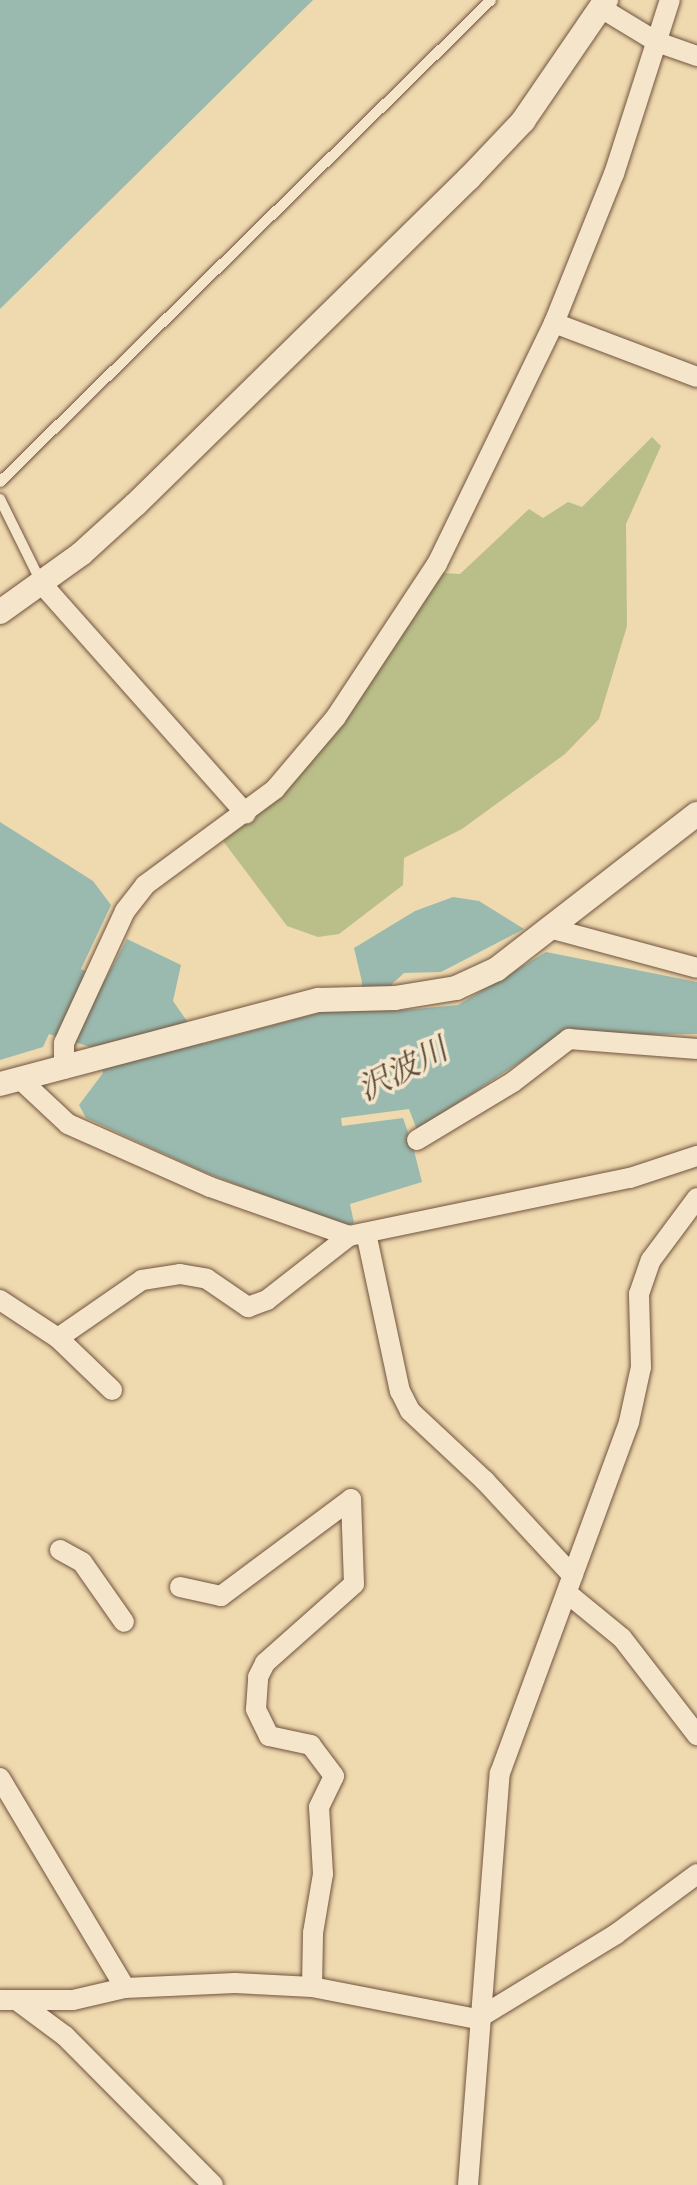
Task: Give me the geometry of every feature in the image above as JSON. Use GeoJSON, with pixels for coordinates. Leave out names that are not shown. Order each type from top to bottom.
{"type":"FeatureCollection","features":[{"type":"Feature","properties":{"kind":"street"},"geometry":{"type":"LineString","coordinates":[[64,1069],[64,1043],[125,911],[145,885],[246,814],[275,789],[336,717],[437,564],[554,323],[614,174],[670,0]]}},
{"type":"Feature","properties":{"kind":"street"},"geometry":{"type":"LineString","coordinates":[[0,612],[42,584],[136,504],[469,178],[523,121],[598,3],[657,42],[697,56]]}},
{"type":"Feature","properties":{"kind":"street"},"geometry":{"type":"LineString","coordinates":[[554,323],[697,377]]}},
{"type":"Feature","properties":{"kind":"street"},"geometry":{"type":"LineString","coordinates":[[42,584],[246,814]]}},
{"type":"Feature","properties":{"kind":"street"},"geometry":{"type":"LineString","coordinates":[[11,1082],[319,1000],[356,996],[395,998],[456,988],[497,969],[697,814]]}},
{"type":"Feature","properties":{"kind":"street"},"geometry":{"type":"LineString","coordinates":[[549,928],[697,968]]}},
{"type":"Feature","properties":{"kind":"street"},"geometry":{"type":"LineString","coordinates":[[417,1140],[513,1082],[569,1039],[697,1049]]}},
{"type":"Feature","properties":{"kind":"street"},"geometry":{"type":"LineString","coordinates":[[11,1082],[68,1124],[210,1187],[358,1234]]}},
{"type":"Feature","properties":{"kind":"street"},"geometry":{"type":"LineString","coordinates":[[58,1338],[142,1280],[180,1274],[207,1279],[248,1307],[267,1300],[358,1234],[630,1178],[697,1156]]}},
{"type":"Feature","properties":{"kind":"street"},"geometry":{"type":"LineString","coordinates":[[468,2185],[477,2019],[500,1773],[542,1649],[570,1584],[629,1422],[641,1367],[639,1294],[651,1260],[697,1198]]}},
{"type":"Feature","properties":{"kind":"street"},"geometry":{"type":"LineString","coordinates":[[358,1234],[400,1391],[410,1411],[485,1481],[570,1584],[622,1638],[697,1735]]}},
{"type":"Feature","properties":{"kind":"street"},"geometry":{"type":"LineString","coordinates":[[0,1300],[58,1338],[112,1390]]}},
{"type":"Feature","properties":{"kind":"street"},"geometry":{"type":"LineString","coordinates":[[180,1587],[221,1596],[351,1499],[354,1584],[265,1663],[258,1677],[258,1721],[269,1736],[311,1745],[334,1776],[319,1807],[323,1874],[313,1933],[312,1987]]}},
{"type":"Feature","properties":{"kind":"street"},"geometry":{"type":"LineString","coordinates":[[60,1550],[82,1562],[124,1622]]}},
{"type":"Feature","properties":{"kind":"street"},"geometry":{"type":"LineString","coordinates":[[0,1778],[125,1988]]}},
{"type":"Feature","properties":{"kind":"street"},"geometry":{"type":"LineString","coordinates":[[10,2001],[73,2000],[125,1988],[183,1983],[312,1987],[477,2019],[616,1934],[697,1874]]}},
{"type":"Feature","properties":{"kind":"street"},"geometry":{"type":"LineString","coordinates":[[10,2001],[65,2036],[213,2185]]}},
{"type":"Feature","properties":{"kind":"lane"},"geometry":{"type":"LineString","coordinates":[[0,482],[491,0]]}},
{"type":"Feature","properties":{"kind":"lane"},"geometry":{"type":"LineString","coordinates":[[0,499],[29,567],[42,584]]}},
{"type":"Feature","properties":{"kind":"green space"},"geometry":{"type":"Polygon","coordinates":[[[652,437],[661,446],[626,524],[627,626],[599,719],[565,754],[462,829],[404,858],[403,885],[339,934],[318,937],[287,926],[223,841],[278,797],[442,573],[460,574],[529,509],[543,518],[568,502],[582,507],[652,437]]]}},
{"type":"Feature","properties":{"kind":"water"},"geometry":{"type":"Polygon","coordinates":[[[0,0],[313,0],[0,309],[0,0]]]}},
{"type":"Feature","properties":{"kind":"water","name":"沢波川"},"geometry":{"type":"Polygon","coordinates":[[[0,822],[93,881],[111,905],[81,969],[105,980],[127,939],[181,965],[173,1001],[203,1044],[322,1012],[361,1010],[362,982],[354,948],[415,911],[453,897],[479,901],[524,929],[441,972],[404,973],[392,984],[393,1011],[458,1005],[546,952],[697,982],[697,1034],[559,1036],[410,1135],[422,1182],[350,1204],[354,1223],[345,1226],[204,1172],[86,1118],[79,1105],[103,1073],[97,1049],[49,1034],[43,1047],[0,1060],[0,822]]]}},
{"type":"Feature","properties":{"kind":"pier"},"geometry":{"type":"Polygon","coordinates":[[[409,1109],[417,1130],[409,1135],[403,1118],[342,1126],[341,1118],[409,1109]]]}}]}
